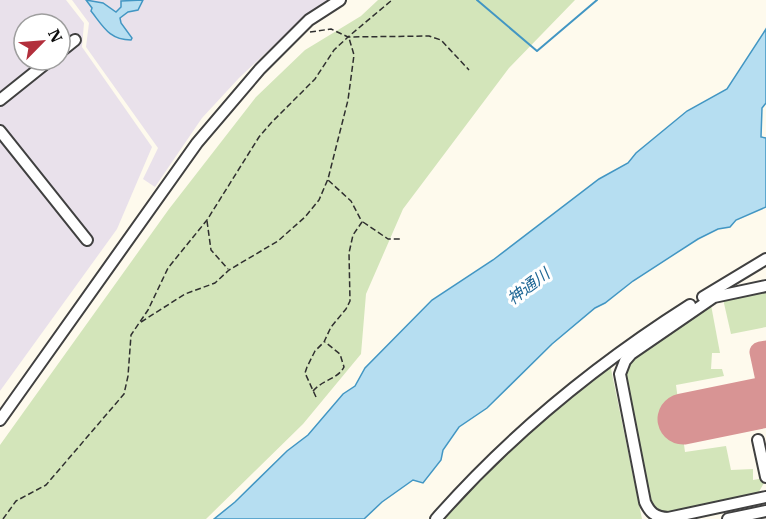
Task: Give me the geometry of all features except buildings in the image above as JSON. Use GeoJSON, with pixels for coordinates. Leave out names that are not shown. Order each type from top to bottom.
{"type":"FeatureCollection","features":[{"type":"Feature","properties":{"kind":"street"},"geometry":{"type":"LineString","coordinates":[[0,420],[197,143],[260,69],[300,28],[340,0]]}},
{"type":"Feature","properties":{"kind":"street"},"geometry":{"type":"LineString","coordinates":[[0,100],[35,72]]}},
{"type":"Feature","properties":{"kind":"street"},"geometry":{"type":"LineString","coordinates":[[0,131],[87,240]]}},
{"type":"Feature","properties":{"kind":"street"},"geometry":{"type":"LineString","coordinates":[[436,519],[462,490],[515,440],[634,341],[766,259]]}},
{"type":"Feature","properties":{"kind":"street"},"geometry":{"type":"LineString","coordinates":[[766,286],[714,297],[631,354],[625,361],[620,374],[645,502],[651,513],[659,518],[668,518],[766,497]]}},
{"type":"Feature","properties":{"kind":"street"},"geometry":{"type":"LineString","coordinates":[[758,440],[766,477]]}},
{"type":"Feature","properties":{"kind":"street"},"geometry":{"type":"LineString","coordinates":[[728,519],[766,511]]}},
{"type":"Feature","properties":{"kind":"path"},"geometry":{"type":"LineString","coordinates":[[3,519],[16,501],[46,485],[123,394],[128,376],[132,335],[148,310],[168,268],[207,220],[259,137],[315,79],[334,50],[392,0]]}},
{"type":"Feature","properties":{"kind":"path"},"geometry":{"type":"LineString","coordinates":[[300,28],[310,32],[331,29],[348,37],[429,36],[441,40],[469,70]]}},
{"type":"Feature","properties":{"kind":"path"},"geometry":{"type":"LineString","coordinates":[[140,323],[185,294],[215,283],[229,270],[278,241],[305,217],[318,200],[328,179],[348,100],[354,55],[348,37]]}},
{"type":"Feature","properties":{"kind":"path"},"geometry":{"type":"LineString","coordinates":[[328,179],[351,201],[362,222],[388,239],[400,239]]}},
{"type":"Feature","properties":{"kind":"path"},"geometry":{"type":"LineString","coordinates":[[207,220],[211,250],[229,270]]}},
{"type":"Feature","properties":{"kind":"path"},"geometry":{"type":"LineString","coordinates":[[316,397],[305,373],[315,351],[324,342],[331,327],[350,301],[349,253],[353,235],[362,222]]}},
{"type":"Feature","properties":{"kind":"path"},"geometry":{"type":"LineString","coordinates":[[313,391],[319,384],[340,374],[344,367],[340,354],[324,342]]}},
{"type":"Feature","properties":{"kind":"shaded area"},"geometry":{"type":"Polygon","coordinates":[[[0,0],[66,0],[84,23],[82,47],[152,147],[117,229],[0,391],[0,0]]]}},
{"type":"Feature","properties":{"kind":"shaded area"},"geometry":{"type":"Polygon","coordinates":[[[72,0],[333,0],[303,18],[239,78],[202,118],[155,187],[143,179],[158,148],[86,47],[89,23],[72,0]]]}},
{"type":"Feature","properties":{"kind":"green space"},"geometry":{"type":"Polygon","coordinates":[[[378,0],[575,0],[509,68],[403,209],[366,294],[361,354],[303,424],[206,519],[0,519],[0,445],[169,209],[256,97],[305,50],[361,16],[378,0]]]}},
{"type":"Feature","properties":{"kind":"green space"},"geometry":{"type":"Polygon","coordinates":[[[766,290],[766,327],[731,334],[723,299],[766,290]]]}},
{"type":"Feature","properties":{"kind":"green space"},"geometry":{"type":"Polygon","coordinates":[[[711,305],[720,353],[712,353],[711,369],[722,369],[724,376],[676,385],[685,452],[726,446],[731,470],[753,469],[753,480],[764,478],[764,483],[757,495],[668,516],[651,507],[623,373],[629,360],[711,305]]]}},
{"type":"Feature","properties":{"kind":"green space"},"geometry":{"type":"Polygon","coordinates":[[[610,364],[642,519],[443,519],[486,470],[566,398],[610,364]]]}},
{"type":"Feature","properties":{"kind":"water"},"geometry":{"type":"Polygon","coordinates":[[[86,0],[103,3],[116,12],[121,7],[121,1],[143,0],[138,10],[128,12],[120,18],[131,40],[117,38],[107,31],[91,11],[92,8],[86,0]]]}},
{"type":"Feature","properties":{"kind":"water","name":"神通川"},"geometry":{"type":"Polygon","coordinates":[[[766,29],[766,103],[762,108],[761,137],[766,138],[766,207],[736,220],[730,227],[718,229],[698,239],[595,308],[552,344],[487,408],[459,427],[443,450],[441,460],[423,483],[413,480],[382,502],[364,519],[214,519],[235,502],[287,451],[308,435],[343,394],[355,386],[365,368],[432,300],[493,260],[599,179],[628,163],[636,153],[687,111],[727,89],[766,29]]]}},
{"type":"Feature","properties":{"kind":"waterway"},"geometry":{"type":"LineString","coordinates":[[477,0],[537,51],[597,0]]}},
{"type":"Feature","properties":{"kind":"taxiway"},"geometry":{"type":"LineString","coordinates":[[766,351],[760,352],[766,380]]}},
{"type":"Feature","properties":{"kind":"runway"},"geometry":{"type":"LineString","coordinates":[[683,419],[766,402]]}}]}
